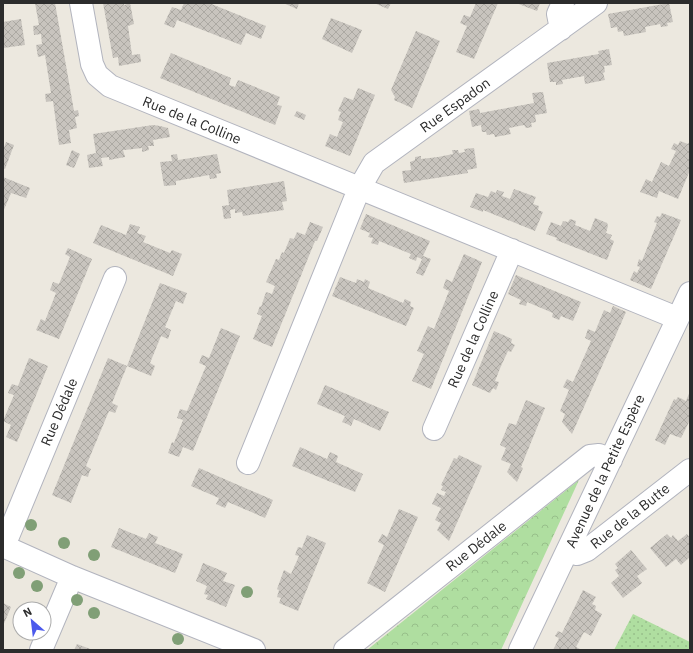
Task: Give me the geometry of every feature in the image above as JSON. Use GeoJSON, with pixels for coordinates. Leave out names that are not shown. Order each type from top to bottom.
{"type":"FeatureCollection","features":[{"type":"Feature","properties":{"kind":"street","name":"Rue de la Colline"},"geometry":{"type":"LineString","coordinates":[[81,3],[92,64],[97,75],[110,86],[678,318]]}},
{"type":"Feature","properties":{"kind":"street"},"geometry":{"type":"LineString","coordinates":[[560,29],[558,14],[563,3]]}},
{"type":"Feature","properties":{"kind":"street","name":"Rue Espadon"},"geometry":{"type":"LineString","coordinates":[[359,189],[374,163],[596,3]]}},
{"type":"Feature","properties":{"kind":"street"},"geometry":{"type":"LineString","coordinates":[[248,463],[359,189]]}},
{"type":"Feature","properties":{"kind":"street","name":"Rue de la Colline"},"geometry":{"type":"LineString","coordinates":[[434,429],[512,250]]}},
{"type":"Feature","properties":{"kind":"street","name":"Rue Dédale"},"geometry":{"type":"LineString","coordinates":[[115,278],[3,546],[72,577],[254,650]]}},
{"type":"Feature","properties":{"kind":"street","name":"Avenue de la Petite Espère"},"geometry":{"type":"LineString","coordinates":[[520,650],[690,293]]}},
{"type":"Feature","properties":{"kind":"street","name":"Rue Dédale"},"geometry":{"type":"LineString","coordinates":[[345,650],[590,456],[599,456],[611,460]]}},
{"type":"Feature","properties":{"kind":"street","name":"Rue de la Butte"},"geometry":{"type":"LineString","coordinates":[[568,551],[577,554],[587,550],[690,470]]}},
{"type":"Feature","properties":{"kind":"street"},"geometry":{"type":"LineString","coordinates":[[41,650],[72,577]]}},
{"type":"Feature","properties":{"kind":"green space"},"geometry":{"type":"Polygon","coordinates":[[[579,480],[501,650],[367,650],[579,480]]]}},
{"type":"Feature","properties":{"kind":"green space"},"geometry":{"type":"Polygon","coordinates":[[[633,614],[690,642],[690,650],[614,650],[633,614]]]}},
{"type":"Feature","properties":{"kind":"building"},"geometry":{"type":"Polygon","coordinates":[[[35,3],[55,3],[74,111],[78,110],[79,116],[75,117],[77,128],[69,130],[71,143],[59,145],[53,101],[46,102],[45,94],[51,93],[45,55],[38,57],[36,45],[42,44],[41,34],[34,35],[33,26],[39,25],[35,3]]]}},
{"type":"Feature","properties":{"kind":"building"},"geometry":{"type":"Polygon","coordinates":[[[103,3],[124,3],[124,5],[130,3],[134,24],[128,26],[132,55],[140,54],[141,62],[119,66],[118,57],[113,58],[103,3]]]}},
{"type":"Feature","properties":{"kind":"building"},"geometry":{"type":"Polygon","coordinates":[[[184,3],[209,3],[266,26],[261,39],[246,33],[241,45],[177,20],[174,28],[164,24],[172,7],[181,10],[184,3]]]}},
{"type":"Feature","properties":{"kind":"building"},"geometry":{"type":"Polygon","coordinates":[[[283,3],[299,3],[297,9],[283,3]]]}},
{"type":"Feature","properties":{"kind":"building"},"geometry":{"type":"Polygon","coordinates":[[[374,3],[391,3],[388,9],[374,3]]]}},
{"type":"Feature","properties":{"kind":"building"},"geometry":{"type":"Polygon","coordinates":[[[476,3],[498,3],[474,59],[456,52],[467,26],[460,23],[464,15],[470,17],[476,3]]]}},
{"type":"Feature","properties":{"kind":"building"},"geometry":{"type":"Polygon","coordinates":[[[516,3],[540,3],[537,11],[516,3]]]}},
{"type":"Feature","properties":{"kind":"building"},"geometry":{"type":"Polygon","coordinates":[[[669,3],[673,22],[667,23],[668,26],[661,27],[660,24],[645,27],[646,32],[624,36],[623,31],[618,32],[617,27],[611,28],[608,14],[669,3]]]}},
{"type":"Feature","properties":{"kind":"building"},"geometry":{"type":"Polygon","coordinates":[[[331,18],[362,30],[352,53],[322,39],[331,18]]]}},
{"type":"Feature","properties":{"kind":"building"},"geometry":{"type":"Polygon","coordinates":[[[21,19],[25,45],[3,48],[3,22],[21,19]]]}},
{"type":"Feature","properties":{"kind":"building"},"geometry":{"type":"Polygon","coordinates":[[[416,31],[440,41],[412,108],[394,100],[395,97],[391,90],[416,31]]]}},
{"type":"Feature","properties":{"kind":"building"},"geometry":{"type":"Polygon","coordinates":[[[609,49],[612,65],[604,66],[605,72],[603,73],[605,80],[585,84],[584,76],[562,80],[563,84],[556,85],[556,82],[550,82],[547,63],[599,54],[598,51],[609,49]]]}},
{"type":"Feature","properties":{"kind":"building"},"geometry":{"type":"Polygon","coordinates":[[[171,53],[231,78],[229,85],[235,87],[238,80],[280,97],[277,105],[282,106],[275,125],[160,78],[171,53]]]}},
{"type":"Feature","properties":{"kind":"building"},"geometry":{"type":"Polygon","coordinates":[[[358,88],[375,95],[350,156],[325,146],[330,134],[337,137],[343,122],[338,120],[341,112],[338,111],[344,97],[353,100],[358,88]]]}},
{"type":"Feature","properties":{"kind":"building"},"geometry":{"type":"Polygon","coordinates":[[[543,92],[547,113],[535,115],[536,122],[531,123],[532,127],[526,128],[524,125],[509,128],[511,134],[495,137],[494,134],[487,135],[486,132],[482,132],[481,125],[472,127],[469,111],[479,109],[480,113],[534,103],[532,93],[543,92]]]}},
{"type":"Feature","properties":{"kind":"building"},"geometry":{"type":"Polygon","coordinates":[[[297,111],[306,115],[304,120],[294,116],[297,111]]]}},
{"type":"Feature","properties":{"kind":"building"},"geometry":{"type":"Polygon","coordinates":[[[153,125],[168,128],[170,137],[153,140],[154,146],[148,146],[149,150],[142,152],[142,148],[123,150],[125,157],[109,160],[109,157],[101,158],[103,166],[89,168],[87,155],[96,153],[93,134],[153,125]]]}},
{"type":"Feature","properties":{"kind":"building"},"geometry":{"type":"Polygon","coordinates":[[[680,141],[688,144],[690,141],[690,170],[678,199],[659,191],[657,198],[640,192],[646,179],[652,182],[661,162],[669,166],[676,151],[671,149],[674,143],[678,145],[680,141]]]}},
{"type":"Feature","properties":{"kind":"building"},"geometry":{"type":"Polygon","coordinates":[[[6,142],[14,145],[5,169],[3,168],[3,150],[6,142]]]}},
{"type":"Feature","properties":{"kind":"building"},"geometry":{"type":"Polygon","coordinates":[[[474,148],[477,168],[467,170],[468,173],[404,183],[402,171],[411,170],[410,162],[415,160],[415,157],[421,156],[421,159],[438,157],[453,154],[452,150],[458,150],[459,153],[465,152],[464,149],[474,148]]]}},
{"type":"Feature","properties":{"kind":"building"},"geometry":{"type":"Polygon","coordinates":[[[72,150],[80,154],[74,168],[66,165],[72,150]]]}},
{"type":"Feature","properties":{"kind":"building"},"geometry":{"type":"Polygon","coordinates":[[[177,154],[178,160],[217,154],[221,173],[216,174],[217,178],[210,179],[209,175],[176,181],[176,185],[164,186],[160,162],[172,161],[171,155],[177,154]]]}},
{"type":"Feature","properties":{"kind":"building"},"geometry":{"type":"Polygon","coordinates":[[[3,177],[30,188],[26,198],[11,193],[3,212],[3,177]]]}},
{"type":"Feature","properties":{"kind":"building"},"geometry":{"type":"Polygon","coordinates":[[[284,181],[287,201],[282,202],[284,210],[243,216],[242,212],[235,213],[235,209],[230,210],[231,218],[224,219],[222,206],[229,205],[227,190],[284,181]]]}},
{"type":"Feature","properties":{"kind":"building"},"geometry":{"type":"Polygon","coordinates":[[[514,189],[536,197],[533,204],[539,206],[538,210],[543,212],[535,231],[483,210],[483,212],[470,207],[476,193],[488,197],[491,191],[496,193],[497,190],[504,192],[502,196],[510,199],[514,189]]]}},
{"type":"Feature","properties":{"kind":"building"},"geometry":{"type":"Polygon","coordinates":[[[662,213],[681,220],[651,289],[630,280],[634,271],[637,273],[640,267],[637,266],[639,259],[642,261],[657,223],[654,222],[657,216],[660,217],[662,213]]]}},
{"type":"Feature","properties":{"kind":"building"},"geometry":{"type":"Polygon","coordinates":[[[366,214],[430,241],[423,256],[431,259],[423,276],[416,273],[422,259],[417,257],[416,261],[409,258],[411,254],[379,241],[378,245],[371,243],[373,238],[368,237],[370,233],[360,229],[366,214]]]}},
{"type":"Feature","properties":{"kind":"building"},"geometry":{"type":"Polygon","coordinates":[[[595,218],[607,223],[608,226],[606,233],[612,235],[610,239],[614,241],[607,260],[556,240],[557,238],[546,234],[551,222],[561,226],[563,221],[568,222],[570,219],[576,221],[575,225],[590,231],[595,218]]]}},
{"type":"Feature","properties":{"kind":"building"},"geometry":{"type":"Polygon","coordinates":[[[310,222],[323,227],[317,241],[315,241],[272,347],[253,339],[262,316],[257,314],[260,306],[261,307],[266,292],[272,294],[275,286],[266,282],[276,259],[279,260],[282,252],[284,253],[290,238],[294,239],[297,232],[305,235],[310,222]]]}},
{"type":"Feature","properties":{"kind":"building"},"geometry":{"type":"Polygon","coordinates":[[[130,224],[140,227],[137,233],[146,236],[143,242],[170,253],[172,250],[182,254],[173,276],[93,243],[101,225],[126,235],[130,224]]]}},
{"type":"Feature","properties":{"kind":"building"},"geometry":{"type":"Polygon","coordinates":[[[68,248],[92,259],[59,339],[36,330],[41,319],[45,321],[56,293],[50,290],[53,282],[59,284],[70,257],[65,254],[68,248]]]}},
{"type":"Feature","properties":{"kind":"building"},"geometry":{"type":"Polygon","coordinates":[[[464,254],[482,262],[431,389],[412,381],[424,354],[417,351],[428,326],[434,329],[449,291],[443,288],[446,279],[452,282],[464,254]]]}},
{"type":"Feature","properties":{"kind":"building"},"geometry":{"type":"Polygon","coordinates":[[[516,275],[581,302],[573,321],[561,316],[559,320],[552,317],[553,313],[527,302],[526,306],[519,304],[521,300],[508,294],[516,275]]]}},
{"type":"Feature","properties":{"kind":"building"},"geometry":{"type":"Polygon","coordinates":[[[340,277],[356,283],[357,279],[364,282],[365,279],[370,282],[368,288],[403,303],[405,299],[411,302],[410,306],[414,308],[406,326],[332,296],[340,277]]]}},
{"type":"Feature","properties":{"kind":"building"},"geometry":{"type":"Polygon","coordinates":[[[160,283],[187,293],[183,304],[176,301],[165,327],[171,330],[168,339],[161,336],[150,363],[155,366],[151,376],[127,366],[160,283]]]}},
{"type":"Feature","properties":{"kind":"building"},"geometry":{"type":"Polygon","coordinates":[[[613,306],[626,312],[572,434],[562,422],[565,414],[560,411],[569,390],[563,387],[567,379],[573,382],[591,341],[585,338],[588,329],[595,332],[604,310],[610,313],[613,306]]]}},
{"type":"Feature","properties":{"kind":"building"},"geometry":{"type":"Polygon","coordinates":[[[221,328],[240,336],[193,451],[183,447],[179,457],[168,453],[172,442],[174,443],[183,420],[177,418],[180,409],[187,411],[206,366],[199,363],[202,355],[209,358],[221,328]]]}},
{"type":"Feature","properties":{"kind":"building"},"geometry":{"type":"Polygon","coordinates":[[[494,331],[512,339],[511,343],[515,345],[511,352],[508,351],[501,366],[495,381],[499,382],[496,390],[493,388],[490,393],[472,385],[494,331]]]}},
{"type":"Feature","properties":{"kind":"building"},"geometry":{"type":"Polygon","coordinates":[[[29,358],[48,366],[17,442],[6,437],[11,425],[3,421],[14,395],[8,393],[10,388],[12,384],[18,386],[29,358]]]}},
{"type":"Feature","properties":{"kind":"building"},"geometry":{"type":"Polygon","coordinates":[[[108,358],[127,366],[112,403],[118,406],[115,413],[109,411],[86,466],[91,469],[88,477],[82,475],[71,503],[52,495],[108,358]]]}},
{"type":"Feature","properties":{"kind":"building"},"geometry":{"type":"Polygon","coordinates":[[[325,385],[389,412],[380,431],[354,419],[351,426],[342,422],[345,416],[317,404],[325,385]]]}},
{"type":"Feature","properties":{"kind":"building"},"geometry":{"type":"Polygon","coordinates":[[[690,391],[690,420],[681,438],[670,434],[665,445],[655,440],[674,399],[676,400],[678,397],[686,401],[690,391]]]}},
{"type":"Feature","properties":{"kind":"building"},"geometry":{"type":"Polygon","coordinates":[[[526,400],[545,408],[521,467],[523,468],[517,482],[507,472],[511,464],[501,460],[506,448],[500,445],[509,423],[516,425],[526,400]]]}},
{"type":"Feature","properties":{"kind":"building"},"geometry":{"type":"Polygon","coordinates":[[[300,447],[327,459],[330,452],[338,456],[336,462],[363,474],[355,492],[292,466],[300,447]]]}},
{"type":"Feature","properties":{"kind":"building"},"geometry":{"type":"Polygon","coordinates":[[[459,455],[482,466],[449,541],[437,530],[441,523],[435,520],[441,508],[432,504],[437,493],[444,496],[446,492],[441,490],[443,486],[441,485],[454,458],[457,459],[459,455]]]}},
{"type":"Feature","properties":{"kind":"building"},"geometry":{"type":"Polygon","coordinates":[[[199,468],[273,500],[265,518],[228,502],[225,508],[216,504],[219,498],[191,486],[199,468]]]}},
{"type":"Feature","properties":{"kind":"building"},"geometry":{"type":"Polygon","coordinates":[[[399,509],[418,517],[385,592],[367,583],[384,545],[378,542],[382,534],[387,537],[399,509]]]}},
{"type":"Feature","properties":{"kind":"building"},"geometry":{"type":"Polygon","coordinates":[[[119,528],[146,539],[149,533],[158,537],[155,543],[183,554],[175,573],[111,547],[119,528]]]}},
{"type":"Feature","properties":{"kind":"building"},"geometry":{"type":"Polygon","coordinates":[[[667,534],[671,538],[673,535],[678,541],[687,534],[690,538],[690,557],[681,565],[676,559],[666,567],[650,548],[667,534]]]}},
{"type":"Feature","properties":{"kind":"building"},"geometry":{"type":"Polygon","coordinates":[[[307,535],[326,543],[298,611],[279,603],[281,598],[277,597],[279,590],[277,589],[284,570],[291,574],[299,556],[295,555],[298,547],[302,548],[307,535]]]}},
{"type":"Feature","properties":{"kind":"building"},"geometry":{"type":"Polygon","coordinates":[[[631,550],[647,569],[637,576],[642,583],[623,598],[611,583],[619,576],[615,570],[618,568],[615,564],[631,550]]]}},
{"type":"Feature","properties":{"kind":"building"},"geometry":{"type":"Polygon","coordinates":[[[203,563],[227,573],[223,581],[235,585],[226,607],[206,599],[208,595],[204,594],[207,586],[196,581],[203,563]]]}},
{"type":"Feature","properties":{"kind":"building"},"geometry":{"type":"Polygon","coordinates":[[[583,590],[596,597],[592,604],[596,606],[595,610],[602,614],[591,636],[584,632],[576,647],[580,649],[579,650],[553,650],[559,638],[555,636],[558,631],[562,633],[583,590]]]}},
{"type":"Feature","properties":{"kind":"building"},"geometry":{"type":"Polygon","coordinates":[[[3,603],[11,607],[3,626],[3,603]]]}},
{"type":"Feature","properties":{"kind":"building"},"geometry":{"type":"Polygon","coordinates":[[[77,644],[93,650],[74,650],[77,644]]]}}]}
